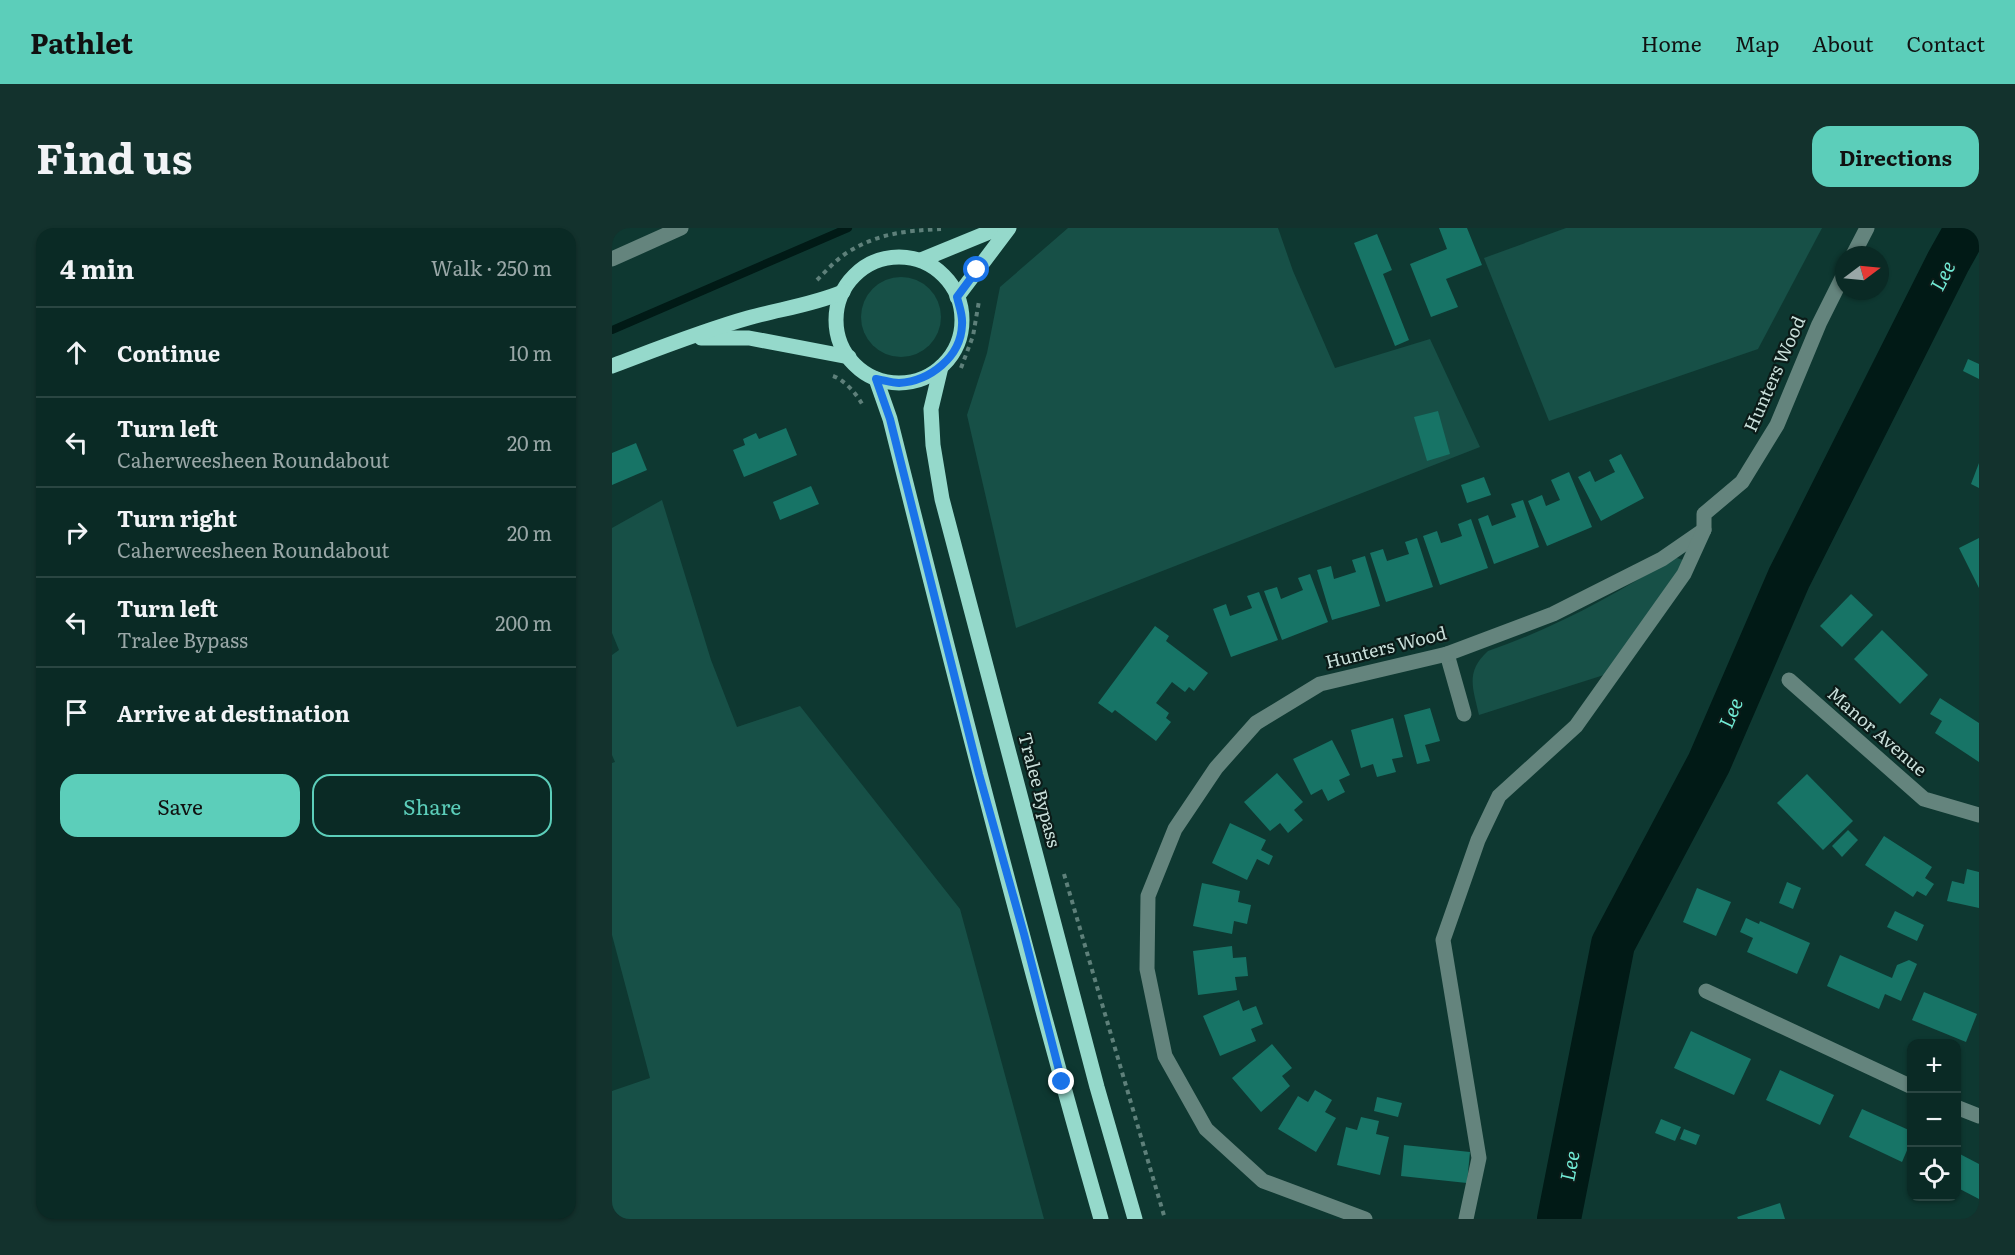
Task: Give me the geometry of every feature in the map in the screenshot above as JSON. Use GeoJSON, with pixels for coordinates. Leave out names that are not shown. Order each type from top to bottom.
{"type":"FeatureCollection","features":[{"type":"Feature","properties":{"kind":"main road"},"geometry":{"type":"LineString","coordinates":[[921,260],[999,228]]}},
{"type":"Feature","properties":{"kind":"main road"},"geometry":{"type":"LineString","coordinates":[[957,297],[1009,228]]}},
{"type":"Feature","properties":{"kind":"main road"},"geometry":{"type":"LineString","coordinates":[[893,256],[921,260],[936,268],[947,279],[957,297],[962,324],[960,338],[941,368],[926,376],[897,383],[876,379],[857,367],[838,341],[835,324],[836,308],[843,292],[853,277],[864,267],[876,261],[893,256]]}},
{"type":"Feature","properties":{"kind":"main road"},"geometry":{"type":"LineString","coordinates":[[612,366],[748,318],[823,301],[843,292]]}},
{"type":"Feature","properties":{"kind":"main road"},"geometry":{"type":"LineString","coordinates":[[688,338],[749,338],[849,357]]}},
{"type":"Feature","properties":{"kind":"main road","name":"Tralee Bypass"},"geometry":{"type":"LineString","coordinates":[[941,368],[931,409],[933,445],[942,500],[1097,1087],[1135,1219]]}},
{"type":"Feature","properties":{"kind":"main road"},"geometry":{"type":"LineString","coordinates":[[876,379],[890,419],[979,774],[1101,1219]]}},
{"type":"Feature","properties":{"kind":"street"},"geometry":{"type":"LineString","coordinates":[[612,259],[681,228]]}},
{"type":"Feature","properties":{"kind":"street"},"geometry":{"type":"LineString","coordinates":[[1858,246],[1867,228]]}},
{"type":"Feature","properties":{"kind":"street","name":"Hunters Wood"},"geometry":{"type":"LineString","coordinates":[[1365,1219],[1263,1181],[1206,1129],[1165,1056],[1147,969],[1148,896],[1175,829],[1216,768],[1257,723],[1320,684],[1447,654],[1553,614],[1662,559],[1704,530],[1704,514],[1742,482],[1777,425],[1819,324],[1835,292]]}},
{"type":"Feature","properties":{"kind":"street"},"geometry":{"type":"LineString","coordinates":[[1466,1219],[1479,1158],[1443,940],[1478,840],[1499,796],[1576,726],[1684,574],[1704,530]]}},
{"type":"Feature","properties":{"kind":"street"},"geometry":{"type":"LineString","coordinates":[[1447,654],[1464,714]]}},
{"type":"Feature","properties":{"kind":"street","name":"Manor Avenue"},"geometry":{"type":"LineString","coordinates":[[1789,680],[1924,799],[1979,815]]}},
{"type":"Feature","properties":{"kind":"street"},"geometry":{"type":"LineString","coordinates":[[1706,991],[1907,1085]]}},
{"type":"Feature","properties":{"kind":"street"},"geometry":{"type":"LineString","coordinates":[[1961,1109],[1979,1116]]}},
{"type":"Feature","properties":{"kind":"path"},"geometry":{"type":"LineString","coordinates":[[812,284],[844,255],[872,239],[895,232],[950,228]]}},
{"type":"Feature","properties":{"kind":"path"},"geometry":{"type":"LineString","coordinates":[[960,372],[973,336],[981,291]]}},
{"type":"Feature","properties":{"kind":"path"},"geometry":{"type":"LineString","coordinates":[[827,373],[838,377],[858,397],[863,406]]}},
{"type":"Feature","properties":{"kind":"path"},"geometry":{"type":"LineString","coordinates":[[1062,869],[1165,1219]]}},
{"type":"Feature","properties":{"kind":"green space"},"geometry":{"type":"Polygon","coordinates":[[[1068,228],[1278,228],[1293,271],[1335,368],[1430,339],[1480,447],[1016,628],[967,415],[987,353],[1000,287],[1068,228]]]}},
{"type":"Feature","properties":{"kind":"green space"},"geometry":{"type":"Polygon","coordinates":[[[1566,228],[1822,228],[1758,349],[1549,421],[1484,258],[1566,228]]]}},
{"type":"Feature","properties":{"kind":"green space"},"geometry":{"type":"Polygon","coordinates":[[[893,277],[909,277],[923,284],[934,295],[941,309],[938,332],[923,350],[909,357],[893,357],[879,350],[868,339],[861,325],[861,309],[868,295],[879,284],[893,277]]]}},
{"type":"Feature","properties":{"kind":"green space"},"geometry":{"type":"Polygon","coordinates":[[[662,500],[711,660],[737,727],[800,706],[960,909],[1044,1219],[612,1219],[612,1091],[650,1078],[612,935],[612,763],[615,762],[612,755],[612,655],[619,650],[612,633],[612,528],[662,500]]]}},
{"type":"Feature","properties":{"kind":"green space"},"geometry":{"type":"Polygon","coordinates":[[[1674,557],[1683,560],[1685,565],[1607,674],[1479,715],[1473,688],[1473,673],[1488,651],[1584,610],[1674,557]]]}},
{"type":"Feature","properties":{"kind":"building"},"geometry":{"type":"Polygon","coordinates":[[[1439,228],[1467,228],[1482,265],[1446,279],[1458,307],[1431,317],[1410,264],[1447,249],[1439,228]]]}},
{"type":"Feature","properties":{"kind":"building"},"geometry":{"type":"Polygon","coordinates":[[[1377,234],[1392,270],[1383,274],[1409,340],[1395,346],[1354,243],[1377,234]]]}},
{"type":"Feature","properties":{"kind":"building"},"geometry":{"type":"Polygon","coordinates":[[[1968,359],[1979,364],[1979,379],[1963,371],[1968,359]]]}},
{"type":"Feature","properties":{"kind":"building"},"geometry":{"type":"Polygon","coordinates":[[[1438,411],[1450,454],[1427,461],[1414,417],[1438,411]]]}},
{"type":"Feature","properties":{"kind":"building"},"geometry":{"type":"Polygon","coordinates":[[[786,428],[797,455],[744,477],[733,450],[745,445],[743,439],[756,433],[759,439],[786,428]]]}},
{"type":"Feature","properties":{"kind":"building"},"geometry":{"type":"Polygon","coordinates":[[[636,443],[647,470],[612,485],[612,453],[636,443]]]}},
{"type":"Feature","properties":{"kind":"building"},"geometry":{"type":"Polygon","coordinates":[[[1621,454],[1644,498],[1601,521],[1578,477],[1590,471],[1595,482],[1615,472],[1609,460],[1621,454]]]}},
{"type":"Feature","properties":{"kind":"building"},"geometry":{"type":"Polygon","coordinates":[[[1979,463],[1979,488],[1971,484],[1979,463]]]}},
{"type":"Feature","properties":{"kind":"building"},"geometry":{"type":"Polygon","coordinates":[[[1569,472],[1592,527],[1547,546],[1528,501],[1542,495],[1546,506],[1560,500],[1551,480],[1569,472]]]}},
{"type":"Feature","properties":{"kind":"building"},"geometry":{"type":"Polygon","coordinates":[[[1484,477],[1491,495],[1467,503],[1461,485],[1484,477]]]}},
{"type":"Feature","properties":{"kind":"building"},"geometry":{"type":"Polygon","coordinates":[[[811,486],[819,504],[780,520],[773,502],[811,486]]]}},
{"type":"Feature","properties":{"kind":"building"},"geometry":{"type":"Polygon","coordinates":[[[1523,500],[1539,547],[1494,564],[1478,519],[1488,515],[1492,526],[1516,517],[1511,504],[1523,500]]]}},
{"type":"Feature","properties":{"kind":"building"},"geometry":{"type":"Polygon","coordinates":[[[1471,519],[1488,568],[1440,585],[1423,536],[1437,531],[1441,543],[1451,540],[1462,536],[1458,524],[1471,519]]]}},
{"type":"Feature","properties":{"kind":"building"},"geometry":{"type":"Polygon","coordinates":[[[1417,538],[1433,587],[1386,602],[1370,553],[1383,549],[1387,561],[1409,554],[1405,542],[1417,538]]]}},
{"type":"Feature","properties":{"kind":"building"},"geometry":{"type":"Polygon","coordinates":[[[1979,538],[1979,588],[1959,548],[1979,538]]]}},
{"type":"Feature","properties":{"kind":"building"},"geometry":{"type":"Polygon","coordinates":[[[1365,556],[1380,606],[1332,620],[1317,570],[1331,566],[1334,579],[1356,572],[1352,560],[1365,556]]]}},
{"type":"Feature","properties":{"kind":"building"},"geometry":{"type":"Polygon","coordinates":[[[1310,574],[1328,622],[1282,640],[1264,591],[1277,587],[1281,599],[1303,590],[1298,578],[1310,574]]]}},
{"type":"Feature","properties":{"kind":"building"},"geometry":{"type":"Polygon","coordinates":[[[1259,592],[1278,640],[1231,657],[1213,609],[1226,604],[1230,616],[1252,608],[1247,596],[1259,592]]]}},
{"type":"Feature","properties":{"kind":"building"},"geometry":{"type":"Polygon","coordinates":[[[1851,594],[1873,615],[1842,647],[1820,626],[1851,594]]]}},
{"type":"Feature","properties":{"kind":"building"},"geometry":{"type":"Polygon","coordinates":[[[1155,626],[1169,636],[1166,641],[1208,673],[1194,691],[1189,687],[1185,692],[1172,682],[1156,703],[1169,713],[1166,718],[1171,722],[1156,741],[1115,710],[1112,713],[1098,703],[1155,626]]]}},
{"type":"Feature","properties":{"kind":"building"},"geometry":{"type":"Polygon","coordinates":[[[1882,630],[1928,675],[1900,704],[1854,659],[1882,630]]]}},
{"type":"Feature","properties":{"kind":"building"},"geometry":{"type":"Polygon","coordinates":[[[1940,698],[1979,723],[1979,762],[1935,733],[1942,721],[1930,714],[1940,698]]]}},
{"type":"Feature","properties":{"kind":"building"},"geometry":{"type":"Polygon","coordinates":[[[1430,708],[1440,741],[1425,745],[1430,761],[1417,764],[1404,715],[1430,708]]]}},
{"type":"Feature","properties":{"kind":"building"},"geometry":{"type":"Polygon","coordinates":[[[1393,718],[1403,757],[1392,759],[1396,772],[1377,777],[1373,764],[1361,768],[1351,730],[1393,718]]]}},
{"type":"Feature","properties":{"kind":"building"},"geometry":{"type":"Polygon","coordinates":[[[1332,740],[1350,775],[1339,780],[1345,792],[1328,801],[1322,789],[1311,795],[1293,759],[1332,740]]]}},
{"type":"Feature","properties":{"kind":"building"},"geometry":{"type":"Polygon","coordinates":[[[1277,773],[1303,802],[1294,810],[1303,820],[1288,833],[1280,823],[1270,831],[1244,802],[1277,773]]]}},
{"type":"Feature","properties":{"kind":"building"},"geometry":{"type":"Polygon","coordinates":[[[1807,774],[1853,821],[1823,850],[1777,803],[1807,774]]]}},
{"type":"Feature","properties":{"kind":"building"},"geometry":{"type":"Polygon","coordinates":[[[1230,823],[1266,840],[1261,850],[1273,856],[1269,865],[1257,859],[1247,880],[1212,863],[1230,823]]]}},
{"type":"Feature","properties":{"kind":"building"},"geometry":{"type":"Polygon","coordinates":[[[1848,830],[1858,840],[1842,857],[1832,846],[1848,830]]]}},
{"type":"Feature","properties":{"kind":"building"},"geometry":{"type":"Polygon","coordinates":[[[1884,836],[1932,867],[1925,878],[1934,884],[1926,896],[1917,891],[1913,897],[1865,865],[1884,836]]]}},
{"type":"Feature","properties":{"kind":"building"},"geometry":{"type":"Polygon","coordinates":[[[1967,869],[1979,872],[1979,908],[1947,901],[1952,881],[1964,884],[1967,869]]]}},
{"type":"Feature","properties":{"kind":"building"},"geometry":{"type":"Polygon","coordinates":[[[1787,882],[1801,888],[1793,909],[1779,903],[1787,882]]]}},
{"type":"Feature","properties":{"kind":"building"},"geometry":{"type":"Polygon","coordinates":[[[1202,883],[1240,891],[1238,902],[1251,905],[1247,924],[1234,921],[1232,934],[1193,926],[1202,883]]]}},
{"type":"Feature","properties":{"kind":"building"},"geometry":{"type":"Polygon","coordinates":[[[1697,888],[1731,902],[1716,936],[1683,922],[1697,888]]]}},
{"type":"Feature","properties":{"kind":"building"},"geometry":{"type":"Polygon","coordinates":[[[1895,911],[1924,925],[1917,941],[1887,927],[1895,911]]]}},
{"type":"Feature","properties":{"kind":"building"},"geometry":{"type":"Polygon","coordinates":[[[1746,918],[1759,924],[1760,921],[1810,943],[1797,974],[1747,952],[1753,938],[1740,932],[1746,918]]]}},
{"type":"Feature","properties":{"kind":"building"},"geometry":{"type":"Polygon","coordinates":[[[1232,946],[1233,958],[1246,957],[1248,976],[1235,977],[1237,990],[1198,995],[1193,951],[1232,946]]]}},
{"type":"Feature","properties":{"kind":"building"},"geometry":{"type":"Polygon","coordinates":[[[1840,955],[1892,978],[1897,965],[1909,960],[1917,964],[1901,1001],[1885,994],[1879,1009],[1827,986],[1840,955]]]}},
{"type":"Feature","properties":{"kind":"building"},"geometry":{"type":"Polygon","coordinates":[[[1924,992],[1977,1014],[1966,1042],[1912,1020],[1924,992]]]}},
{"type":"Feature","properties":{"kind":"building"},"geometry":{"type":"Polygon","coordinates":[[[1239,1000],[1243,1011],[1256,1006],[1263,1024],[1251,1029],[1256,1041],[1220,1056],[1203,1016],[1239,1000]]]}},
{"type":"Feature","properties":{"kind":"building"},"geometry":{"type":"Polygon","coordinates":[[[1691,1031],[1751,1059],[1734,1095],[1674,1068],[1691,1031]]]}},
{"type":"Feature","properties":{"kind":"building"},"geometry":{"type":"Polygon","coordinates":[[[1272,1044],[1292,1068],[1282,1076],[1290,1086],[1261,1112],[1232,1078],[1272,1044]]]}},
{"type":"Feature","properties":{"kind":"building"},"geometry":{"type":"Polygon","coordinates":[[[1780,1070],[1834,1095],[1820,1125],[1766,1100],[1780,1070]]]}},
{"type":"Feature","properties":{"kind":"building"},"geometry":{"type":"Polygon","coordinates":[[[1315,1090],[1332,1100],[1325,1112],[1336,1118],[1316,1152],[1278,1129],[1298,1096],[1308,1102],[1315,1090]]]}},
{"type":"Feature","properties":{"kind":"building"},"geometry":{"type":"Polygon","coordinates":[[[1377,1097],[1402,1103],[1398,1117],[1374,1111],[1377,1097]]]}},
{"type":"Feature","properties":{"kind":"building"},"geometry":{"type":"Polygon","coordinates":[[[1862,1109],[1907,1129],[1907,1150],[1902,1162],[1849,1137],[1862,1109]]]}},
{"type":"Feature","properties":{"kind":"building"},"geometry":{"type":"Polygon","coordinates":[[[1361,1117],[1379,1121],[1376,1134],[1389,1137],[1380,1175],[1337,1165],[1346,1127],[1357,1130],[1361,1117]]]}},
{"type":"Feature","properties":{"kind":"building"},"geometry":{"type":"Polygon","coordinates":[[[1661,1119],[1681,1127],[1675,1141],[1655,1133],[1661,1119]]]}},
{"type":"Feature","properties":{"kind":"building"},"geometry":{"type":"Polygon","coordinates":[[[1684,1129],[1700,1135],[1696,1145],[1680,1139],[1684,1129]]]}},
{"type":"Feature","properties":{"kind":"building"},"geometry":{"type":"Polygon","coordinates":[[[1404,1145],[1470,1152],[1467,1183],[1401,1176],[1404,1145]]]}},
{"type":"Feature","properties":{"kind":"building"},"geometry":{"type":"Polygon","coordinates":[[[1961,1155],[1979,1164],[1979,1199],[1961,1190],[1961,1155]]]}},
{"type":"Feature","properties":{"kind":"building"},"geometry":{"type":"Polygon","coordinates":[[[1780,1203],[1785,1219],[1738,1219],[1737,1217],[1780,1203]]]}},
{"type":"Feature","properties":{"kind":"waterway"},"geometry":{"type":"LineString","coordinates":[[612,330],[848,228]]}},
{"type":"Feature","properties":{"kind":"waterway","name":"Lee"},"geometry":{"type":"LineString","coordinates":[[1559,1219],[1613,944],[1709,763],[1789,578],[1967,228]]}},
{"type":"Feature","properties":{"kind":"route"},"geometry":{"type":"LineString","coordinates":[[977,270],[957,297],[961,310],[960,338],[941,368],[912,381],[897,383],[876,379],[890,419],[979,774],[1024,934],[1062,1082]]}}]}
